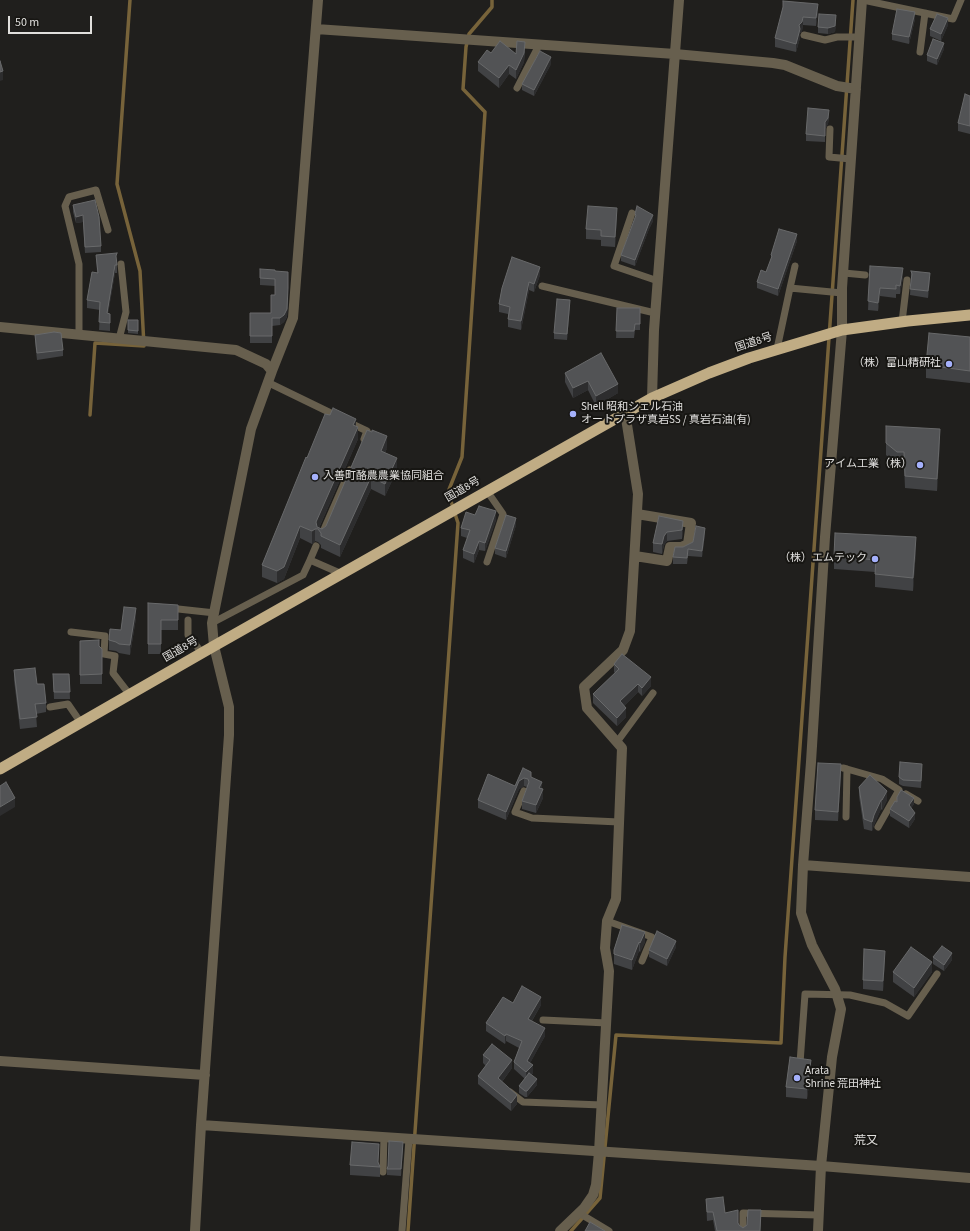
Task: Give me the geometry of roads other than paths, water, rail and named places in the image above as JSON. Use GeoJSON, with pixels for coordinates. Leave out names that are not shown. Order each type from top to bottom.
{"type":"FeatureCollection","features":[{"type":"Feature","properties":{"kind":"highway","name":"国道8号"},"geometry":{"type":"LineString","coordinates":[[0,770],[214,646],[652,398],[709,373],[749,358],[842,330],[970,315]]}},
{"type":"Feature","properties":{"kind":"street"},"geometry":{"type":"LineString","coordinates":[[195,1231],[230,707],[214,646],[212,623],[251,430],[293,318],[318,0]]}},
{"type":"Feature","properties":{"kind":"street"},"geometry":{"type":"LineString","coordinates":[[652,398],[655,313],[679,0]]}},
{"type":"Feature","properties":{"kind":"street"},"geometry":{"type":"LineString","coordinates":[[818,1231],[821,1166],[832,1057],[841,1009],[835,989],[812,944],[801,913],[803,865],[815,763],[825,537],[842,330],[842,293],[863,0]]}},
{"type":"Feature","properties":{"kind":"street"},"geometry":{"type":"LineString","coordinates":[[316,29],[675,54],[785,65],[837,86],[856,88]]}},
{"type":"Feature","properties":{"kind":"street"},"geometry":{"type":"LineString","coordinates":[[0,327],[236,350],[266,364],[272,371]]}},
{"type":"Feature","properties":{"kind":"street"},"geometry":{"type":"LineString","coordinates":[[560,1231],[584,1208],[593,1195],[596,1185],[599,1152],[610,971],[605,948],[607,921],[616,899],[622,748],[587,708],[584,687],[623,650],[630,631],[638,494],[625,412]]}},
{"type":"Feature","properties":{"kind":"street"},"geometry":{"type":"LineString","coordinates":[[635,556],[667,561],[670,547],[681,547],[688,544],[691,523],[637,514]]}},
{"type":"Feature","properties":{"kind":"street"},"geometry":{"type":"LineString","coordinates":[[803,865],[970,877]]}},
{"type":"Feature","properties":{"kind":"street"},"geometry":{"type":"LineString","coordinates":[[0,1061],[206,1075]]}},
{"type":"Feature","properties":{"kind":"street"},"geometry":{"type":"LineString","coordinates":[[201,1125],[821,1166],[970,1178]]}},
{"type":"Feature","properties":{"kind":"lane"},"geometry":{"type":"LineString","coordinates":[[863,0],[953,19],[962,0]]}},
{"type":"Feature","properties":{"kind":"lane"},"geometry":{"type":"LineString","coordinates":[[920,52],[925,13]]}},
{"type":"Feature","properties":{"kind":"lane"},"geometry":{"type":"LineString","coordinates":[[804,35],[825,40],[837,37],[860,37]]}},
{"type":"Feature","properties":{"kind":"lane"},"geometry":{"type":"LineString","coordinates":[[517,88],[539,45]]}},
{"type":"Feature","properties":{"kind":"lane"},"geometry":{"type":"LineString","coordinates":[[830,129],[829,157],[851,159]]}},
{"type":"Feature","properties":{"kind":"lane"},"geometry":{"type":"LineString","coordinates":[[79,335],[79,264],[65,206],[69,197],[96,190],[108,230]]}},
{"type":"Feature","properties":{"kind":"lane"},"geometry":{"type":"LineString","coordinates":[[632,213],[614,266],[658,281]]}},
{"type":"Feature","properties":{"kind":"lane"},"geometry":{"type":"LineString","coordinates":[[119,339],[126,312],[122,264]]}},
{"type":"Feature","properties":{"kind":"lane"},"geometry":{"type":"LineString","coordinates":[[777,349],[795,266]]}},
{"type":"Feature","properties":{"kind":"lane"},"geometry":{"type":"LineString","coordinates":[[844,273],[865,275]]}},
{"type":"Feature","properties":{"kind":"lane"},"geometry":{"type":"LineString","coordinates":[[902,322],[907,280]]}},
{"type":"Feature","properties":{"kind":"lane"},"geometry":{"type":"LineString","coordinates":[[542,286],[655,313]]}},
{"type":"Feature","properties":{"kind":"lane"},"geometry":{"type":"LineString","coordinates":[[790,288],[842,293]]}},
{"type":"Feature","properties":{"kind":"lane"},"geometry":{"type":"LineString","coordinates":[[268,382],[367,431],[361,445]]}},
{"type":"Feature","properties":{"kind":"lane"},"geometry":{"type":"LineString","coordinates":[[321,536],[352,466]]}},
{"type":"Feature","properties":{"kind":"lane"},"geometry":{"type":"LineString","coordinates":[[487,491],[503,514],[487,562]]}},
{"type":"Feature","properties":{"kind":"lane"},"geometry":{"type":"LineString","coordinates":[[212,623],[303,575],[316,546]]}},
{"type":"Feature","properties":{"kind":"lane"},"geometry":{"type":"LineString","coordinates":[[310,560],[342,574]]}},
{"type":"Feature","properties":{"kind":"lane"},"geometry":{"type":"LineString","coordinates":[[162,608],[215,613]]}},
{"type":"Feature","properties":{"kind":"lane"},"geometry":{"type":"LineString","coordinates":[[188,620],[188,635],[202,653]]}},
{"type":"Feature","properties":{"kind":"lane"},"geometry":{"type":"LineString","coordinates":[[71,632],[105,636],[104,654],[115,656],[113,673],[130,695]]}},
{"type":"Feature","properties":{"kind":"lane"},"geometry":{"type":"LineString","coordinates":[[617,742],[653,693]]}},
{"type":"Feature","properties":{"kind":"lane"},"geometry":{"type":"LineString","coordinates":[[50,707],[68,704],[81,723]]}},
{"type":"Feature","properties":{"kind":"lane"},"geometry":{"type":"LineString","coordinates":[[832,766],[882,779],[918,801]]}},
{"type":"Feature","properties":{"kind":"lane"},"geometry":{"type":"LineString","coordinates":[[846,817],[847,769]]}},
{"type":"Feature","properties":{"kind":"lane"},"geometry":{"type":"LineString","coordinates":[[878,828],[899,790]]}},
{"type":"Feature","properties":{"kind":"lane"},"geometry":{"type":"LineString","coordinates":[[524,791],[515,812],[532,818],[619,822]]}},
{"type":"Feature","properties":{"kind":"lane"},"geometry":{"type":"LineString","coordinates":[[607,921],[652,937],[642,961]]}},
{"type":"Feature","properties":{"kind":"lane"},"geometry":{"type":"LineString","coordinates":[[800,1063],[806,994],[850,995],[885,1003],[908,1016],[937,974]]}},
{"type":"Feature","properties":{"kind":"lane"},"geometry":{"type":"LineString","coordinates":[[543,1020],[606,1023]]}},
{"type":"Feature","properties":{"kind":"lane"},"geometry":{"type":"LineString","coordinates":[[510,1092],[523,1102],[602,1106]]}},
{"type":"Feature","properties":{"kind":"lane"},"geometry":{"type":"LineString","coordinates":[[383,1172],[384,1137]]}},
{"type":"Feature","properties":{"kind":"lane"},"geometry":{"type":"LineString","coordinates":[[402,1231],[409,1139]]}},
{"type":"Feature","properties":{"kind":"lane"},"geometry":{"type":"LineString","coordinates":[[579,1213],[609,1231]]}},
{"type":"Feature","properties":{"kind":"lane"},"geometry":{"type":"LineString","coordinates":[[743,1231],[742,1213],[818,1215]]}},
{"type":"Feature","properties":{"kind":"waterway"},"geometry":{"type":"LineString","coordinates":[[90,415],[95,343],[144,346],[140,271],[117,184],[130,0]]}},
{"type":"Feature","properties":{"kind":"waterway"},"geometry":{"type":"LineString","coordinates":[[408,1231],[458,523],[448,492],[462,457],[485,112],[463,89],[466,47],[469,34],[492,7],[492,0]]}},
{"type":"Feature","properties":{"kind":"waterway"},"geometry":{"type":"LineString","coordinates":[[571,1231],[600,1198],[616,1035],[781,1043],[785,957],[853,0]]}},
{"type":"Feature","properties":{"kind":"place","name":"（株）富山精研社"},"geometry":{"type":"Point","coordinates":[949,364]}},
{"type":"Feature","properties":{"kind":"place","name":"Shell 昭和シェル石油 オートプラザ真岩SS / 真岩石油(有)"},"geometry":{"type":"Point","coordinates":[573,414]}},
{"type":"Feature","properties":{"kind":"place","name":"アイム工業（株）"},"geometry":{"type":"Point","coordinates":[920,465]}},
{"type":"Feature","properties":{"kind":"place","name":"入善町酪農農業協同組合"},"geometry":{"type":"Point","coordinates":[315,477]}},
{"type":"Feature","properties":{"kind":"place","name":"（株）エムテック"},"geometry":{"type":"Point","coordinates":[875,559]}},
{"type":"Feature","properties":{"kind":"place","name":"Arata Shrine 荒田神社"},"geometry":{"type":"Point","coordinates":[797,1078]}},
{"type":"Feature","properties":{"kind":"district","name":"荒又"},"geometry":{"type":"Point","coordinates":[866,1141]}}]}
